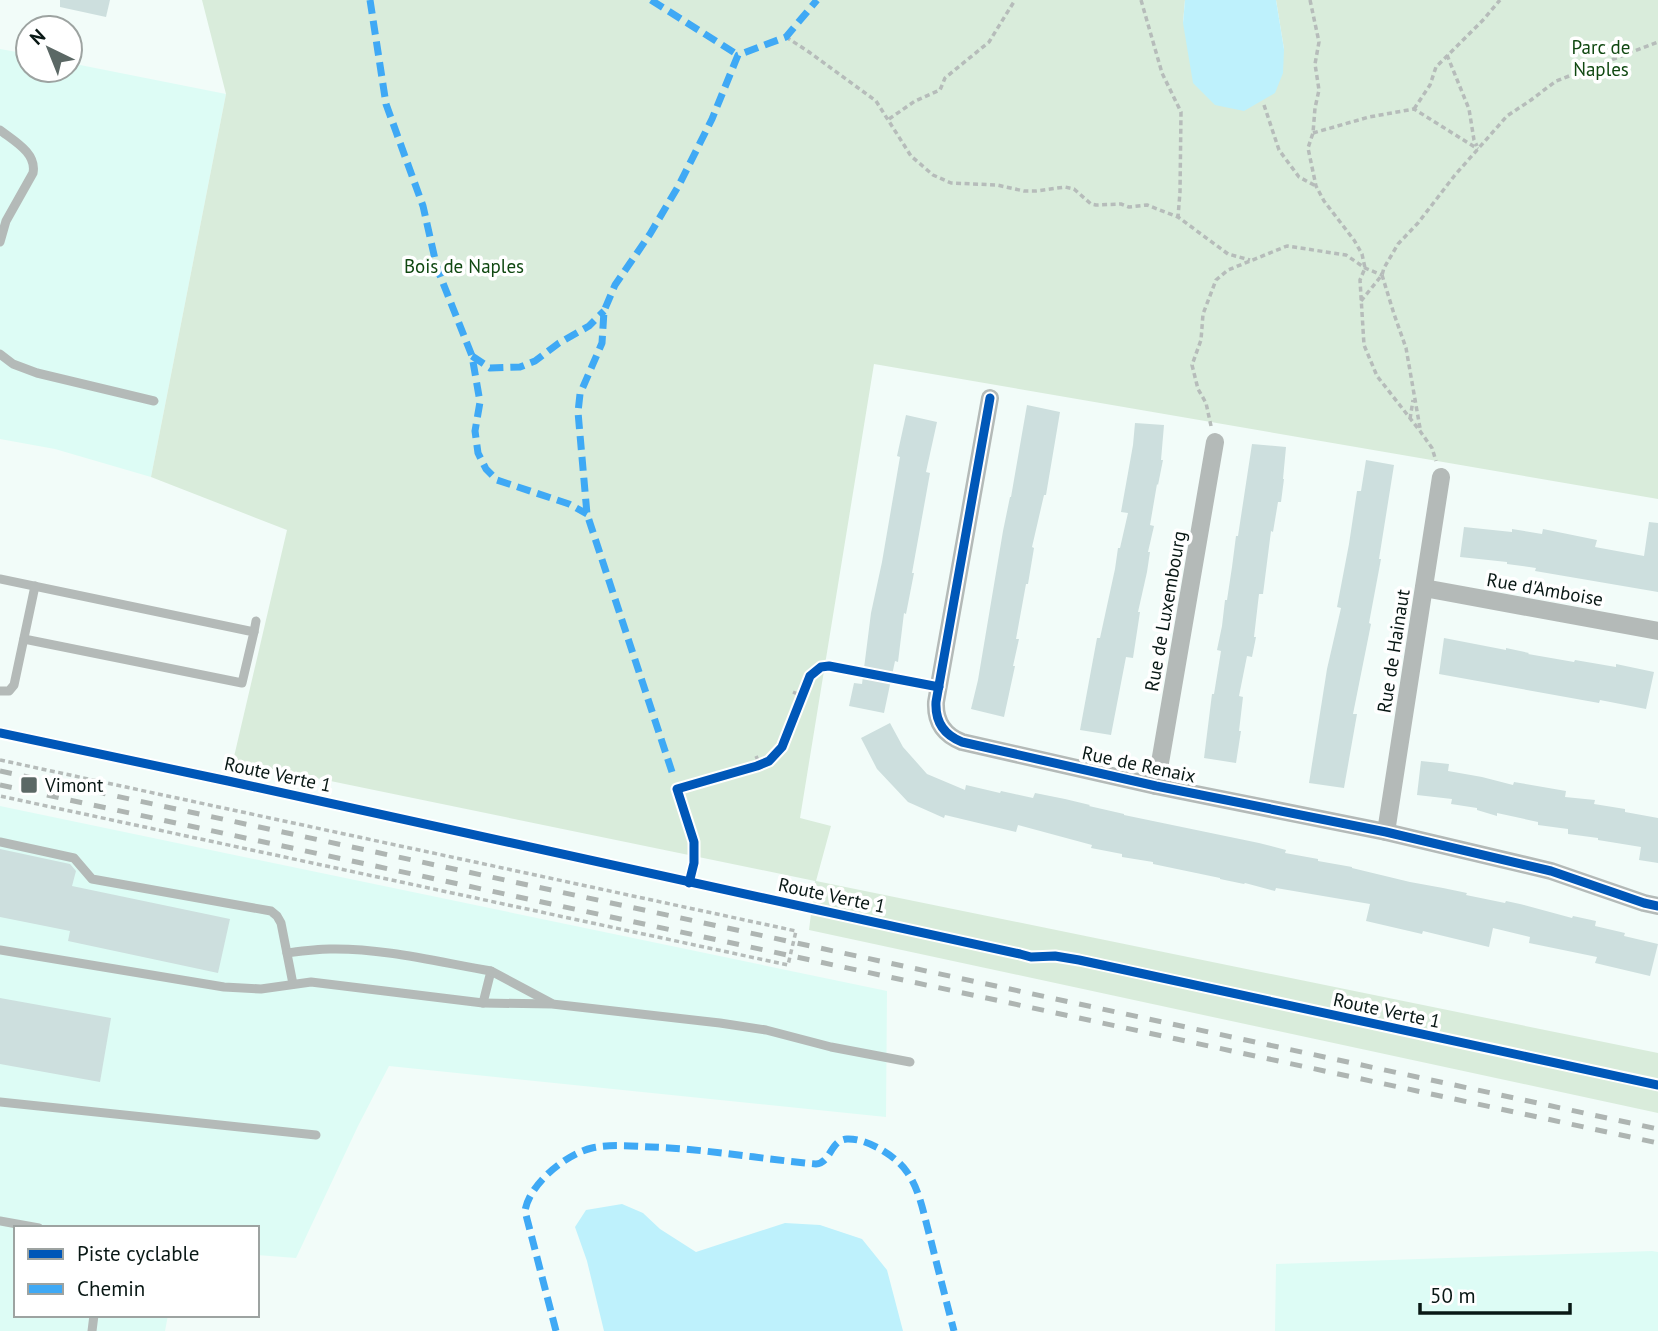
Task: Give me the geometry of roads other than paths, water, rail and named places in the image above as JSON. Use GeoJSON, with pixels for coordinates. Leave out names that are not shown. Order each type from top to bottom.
{"type":"FeatureCollection","features":[{"type":"Feature","properties":{"kind":"street","name":"Rue de Renaix"},"geometry":{"type":"LineString","coordinates":[[990,398],[937,695],[939,722],[946,732],[962,741],[1156,786],[1387,832],[1551,871],[1658,906]]}},
{"type":"Feature","properties":{"kind":"street","name":"Rue de Luxembourg"},"geometry":{"type":"LineString","coordinates":[[1156,786],[1215,442]]}},
{"type":"Feature","properties":{"kind":"street","name":"Rue de Hainaut"},"geometry":{"type":"LineString","coordinates":[[1387,832],[1441,477]]}},
{"type":"Feature","properties":{"kind":"street","name":"Rue d'Amboise"},"geometry":{"type":"LineString","coordinates":[[1424,588],[1658,631]]}},
{"type":"Feature","properties":{"kind":"lane"},"geometry":{"type":"LineString","coordinates":[[0,130],[29,154],[35,166],[6,221],[0,242]]}},
{"type":"Feature","properties":{"kind":"lane"},"geometry":{"type":"LineString","coordinates":[[0,354],[13,364],[37,373],[154,401]]}},
{"type":"Feature","properties":{"kind":"lane"},"geometry":{"type":"LineString","coordinates":[[0,579],[254,632]]}},
{"type":"Feature","properties":{"kind":"lane"},"geometry":{"type":"LineString","coordinates":[[0,691],[9,691],[14,685],[35,586]]}},
{"type":"Feature","properties":{"kind":"lane"},"geometry":{"type":"LineString","coordinates":[[24,639],[243,683],[256,621]]}},
{"type":"Feature","properties":{"kind":"lane"},"geometry":{"type":"LineString","coordinates":[[0,842],[74,858],[92,879],[271,911],[281,923],[293,984]]}},
{"type":"Feature","properties":{"kind":"lane"},"geometry":{"type":"LineString","coordinates":[[287,953],[315,949],[382,952],[491,971],[552,1004]]}},
{"type":"Feature","properties":{"kind":"lane"},"geometry":{"type":"LineString","coordinates":[[0,950],[225,988],[261,989],[311,982],[330,983],[483,1003],[552,1004],[756,1028],[831,1047],[910,1062]]}},
{"type":"Feature","properties":{"kind":"lane"},"geometry":{"type":"LineString","coordinates":[[483,1003],[491,971]]}},
{"type":"Feature","properties":{"kind":"lane"},"geometry":{"type":"LineString","coordinates":[[0,1102],[316,1135]]}},
{"type":"Feature","properties":{"kind":"lane"},"geometry":{"type":"LineString","coordinates":[[0,1221],[29,1226]]}},
{"type":"Feature","properties":{"kind":"water"},"geometry":{"type":"Polygon","coordinates":[[[1185,0],[1276,0],[1284,49],[1283,73],[1275,93],[1244,111],[1215,105],[1193,83],[1183,23],[1185,0]]]}},
{"type":"Feature","properties":{"kind":"water"},"geometry":{"type":"Polygon","coordinates":[[[622,1204],[643,1213],[660,1229],[696,1252],[785,1223],[820,1225],[862,1239],[887,1270],[903,1331],[604,1331],[587,1261],[575,1227],[586,1210],[622,1204]]]}},
{"type":"Feature","properties":{"kind":"railway"},"geometry":{"type":"LineString","coordinates":[[0,771],[1658,1129]]}},
{"type":"Feature","properties":{"kind":"railway"},"geometry":{"type":"LineString","coordinates":[[0,785],[1658,1143]]}},
{"type":"Feature","properties":{"kind":"place","name":"Vimont"},"geometry":{"type":"Point","coordinates":[29,785]}},
{"type":"Feature","properties":{"kind":"park label","name":"Parc de Naples"},"geometry":{"type":"Point","coordinates":[1601,58]}},
{"type":"Feature","properties":{"kind":"park label","name":"Bois de Naples"},"geometry":{"type":"Point","coordinates":[464,266]}}]}
